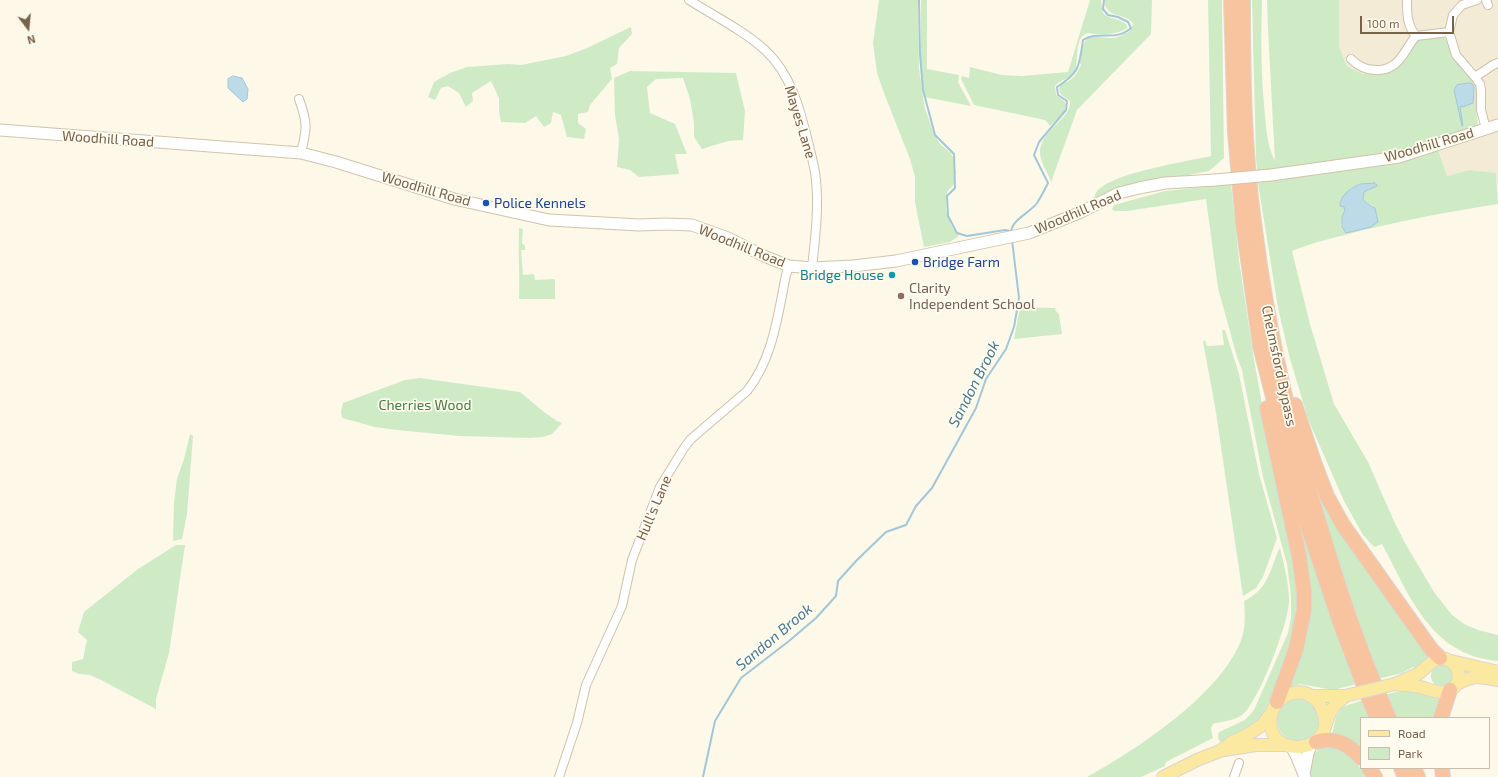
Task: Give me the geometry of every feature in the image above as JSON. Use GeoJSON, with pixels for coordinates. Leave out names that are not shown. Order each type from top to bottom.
{"type":"FeatureCollection","features":[{"type":"Feature","properties":{"kind":"highway","name":"Chelmsford Bypass"},"geometry":{"type":"LineString","coordinates":[[1231,0],[1235,134],[1243,224],[1260,346],[1301,506],[1342,628],[1369,699],[1378,717]]}},
{"type":"Feature","properties":{"kind":"highway","name":"Chelmsford Bypass"},"geometry":{"type":"LineString","coordinates":[[1242,0],[1248,158],[1253,221],[1272,333],[1294,436],[1315,511],[1352,625],[1389,717]]}},
{"type":"Feature","properties":{"kind":"highway"},"geometry":{"type":"LineString","coordinates":[[1272,333],[1315,465],[1328,496],[1343,525],[1440,661]]}},
{"type":"Feature","properties":{"kind":"highway"},"geometry":{"type":"LineString","coordinates":[[1260,346],[1265,398],[1299,556],[1304,592],[1304,610],[1296,649],[1274,708]]}},
{"type":"Feature","properties":{"kind":"highway"},"geometry":{"type":"LineString","coordinates":[[1441,717],[1454,687]]}},
{"type":"Feature","properties":{"kind":"highway"},"geometry":{"type":"LineString","coordinates":[[1314,743],[1324,739],[1332,739],[1341,742],[1360,757]]}},
{"type":"Feature","properties":{"kind":"main road"},"geometry":{"type":"LineString","coordinates":[[1440,661],[1456,665],[1459,671],[1459,678],[1454,687]]}},
{"type":"Feature","properties":{"kind":"main road"},"geometry":{"type":"LineString","coordinates":[[1434,691],[1425,678],[1425,673],[1440,661]]}},
{"type":"Feature","properties":{"kind":"main road"},"geometry":{"type":"LineString","coordinates":[[1220,751],[1232,742],[1249,734],[1262,725],[1274,708],[1291,694],[1299,693],[1310,696],[1345,696],[1395,684],[1418,674],[1440,661],[1498,672]]}},
{"type":"Feature","properties":{"kind":"main road"},"geometry":{"type":"LineString","coordinates":[[1395,684],[1445,692],[1470,678],[1476,677],[1498,680]]}},
{"type":"Feature","properties":{"kind":"main road"},"geometry":{"type":"LineString","coordinates":[[1310,696],[1322,706],[1325,715],[1325,724]]}},
{"type":"Feature","properties":{"kind":"main road"},"geometry":{"type":"LineString","coordinates":[[1163,777],[1197,760],[1220,751],[1256,745],[1303,746],[1314,743],[1322,733],[1334,705],[1345,696]]}},
{"type":"Feature","properties":{"kind":"main road"},"geometry":{"type":"LineString","coordinates":[[1274,708],[1270,720],[1273,732],[1278,740],[1288,746]]}},
{"type":"Feature","properties":{"kind":"street","name":"Mayes Lane"},"geometry":{"type":"LineString","coordinates":[[689,0],[750,38],[766,51],[788,81],[803,120],[816,180],[817,206],[812,268]]}},
{"type":"Feature","properties":{"kind":"street"},"geometry":{"type":"LineString","coordinates":[[1407,0],[1408,22],[1411,30],[1416,36]]}},
{"type":"Feature","properties":{"kind":"street"},"geometry":{"type":"LineString","coordinates":[[1477,0],[1462,5],[1453,15],[1449,32],[1456,55],[1475,77],[1481,90],[1481,110],[1486,129]]}},
{"type":"Feature","properties":{"kind":"street"},"geometry":{"type":"LineString","coordinates":[[1350,60],[1358,66],[1371,71],[1387,70],[1400,60],[1416,36],[1449,32]]}},
{"type":"Feature","properties":{"kind":"street"},"geometry":{"type":"LineString","coordinates":[[1475,77],[1498,63]]}},
{"type":"Feature","properties":{"kind":"street"},"geometry":{"type":"LineString","coordinates":[[298,99],[306,121],[306,134],[302,154]]}},
{"type":"Feature","properties":{"kind":"street","name":"Woodhill Road"},"geometry":{"type":"LineString","coordinates":[[0,130],[302,154],[336,162],[454,199],[549,220],[639,225],[692,225],[728,238],[764,256],[789,266],[812,268],[853,266],[896,261],[1030,233],[1072,216],[1119,193],[1165,183],[1270,175],[1399,157],[1498,125]]}},
{"type":"Feature","properties":{"kind":"street","name":"Hull's Lane"},"geometry":{"type":"LineString","coordinates":[[559,777],[577,723],[586,686],[622,606],[632,560],[660,486],[684,448],[701,430],[747,391],[753,384],[760,372],[773,336],[789,266]]}},
{"type":"Feature","properties":{"kind":"street"},"geometry":{"type":"LineString","coordinates":[[1305,775],[1308,753],[1314,743]]}},
{"type":"Feature","properties":{"kind":"street"},"geometry":{"type":"LineString","coordinates":[[1288,746],[1296,754],[1305,775]]}},
{"type":"Feature","properties":{"kind":"street"},"geometry":{"type":"LineString","coordinates":[[1234,777],[1239,764]]}},
{"type":"Feature","properties":{"kind":"shaded area"},"geometry":{"type":"Polygon","coordinates":[[[1339,0],[1498,0],[1498,190],[1496,174],[1469,170],[1447,176],[1439,151],[1460,144],[1492,130],[1486,112],[1485,84],[1474,67],[1460,53],[1453,28],[1386,72],[1363,74],[1347,66],[1339,46],[1339,0]]]}},
{"type":"Feature","properties":{"kind":"green space"},"geometry":{"type":"Polygon","coordinates":[[[879,0],[918,0],[919,68],[925,109],[935,136],[940,144],[951,153],[956,172],[954,184],[947,192],[946,210],[951,225],[959,236],[950,242],[924,247],[915,202],[915,177],[910,159],[877,73],[873,43],[879,0]]]}},
{"type":"Feature","properties":{"kind":"green space"},"geometry":{"type":"Polygon","coordinates":[[[921,0],[927,0],[927,69],[959,75],[958,82],[971,106],[924,97],[921,68],[921,0]]]}},
{"type":"Feature","properties":{"kind":"green space"},"geometry":{"type":"Polygon","coordinates":[[[1090,0],[1101,0],[1103,13],[1109,17],[1121,21],[1127,25],[1127,28],[1108,34],[1088,33],[1081,38],[1078,47],[1075,71],[1055,86],[1056,95],[1066,104],[1062,115],[1050,126],[1045,120],[974,105],[961,79],[962,76],[969,78],[970,67],[1002,75],[1022,76],[1068,72],[1090,0]]]}},
{"type":"Feature","properties":{"kind":"green space"},"geometry":{"type":"Polygon","coordinates":[[[1104,0],[1152,0],[1151,34],[1077,110],[1051,182],[1041,160],[1040,152],[1041,144],[1066,113],[1069,107],[1070,101],[1059,91],[1060,85],[1073,78],[1077,73],[1081,65],[1082,47],[1087,39],[1095,37],[1115,38],[1128,32],[1132,27],[1133,23],[1125,17],[1111,13],[1105,6],[1104,0]]]}},
{"type":"Feature","properties":{"kind":"green space"},"geometry":{"type":"Polygon","coordinates":[[[1208,0],[1222,0],[1224,158],[1209,171],[1152,182],[1093,202],[1098,190],[1108,183],[1152,168],[1211,156],[1208,0]]]}},
{"type":"Feature","properties":{"kind":"green space"},"geometry":{"type":"Polygon","coordinates":[[[1252,0],[1262,0],[1262,78],[1264,104],[1268,140],[1275,161],[1267,0],[1339,0],[1339,46],[1347,66],[1363,74],[1386,72],[1400,66],[1417,40],[1441,37],[1446,39],[1453,57],[1476,83],[1478,91],[1476,110],[1478,124],[1438,149],[1447,176],[1469,170],[1496,173],[1498,204],[1377,227],[1326,240],[1292,251],[1310,324],[1334,404],[1368,462],[1405,543],[1434,592],[1452,615],[1464,624],[1478,630],[1498,635],[1498,661],[1475,656],[1455,648],[1439,635],[1425,620],[1413,602],[1382,544],[1374,547],[1363,535],[1344,501],[1308,419],[1289,355],[1278,308],[1258,183],[1252,0]],[[1374,183],[1364,185],[1360,184],[1350,189],[1342,222],[1343,230],[1374,206],[1366,203],[1363,197],[1364,192],[1377,186],[1374,183]]]}},
{"type":"Feature","properties":{"kind":"green space"},"geometry":{"type":"Polygon","coordinates":[[[631,27],[632,34],[619,48],[617,64],[610,68],[612,79],[590,105],[588,112],[578,114],[578,123],[586,129],[584,139],[567,137],[561,115],[553,112],[551,123],[544,127],[536,116],[525,123],[501,122],[499,98],[491,81],[472,93],[473,101],[466,107],[459,93],[448,86],[441,88],[435,100],[428,97],[434,82],[450,73],[467,67],[508,64],[521,65],[566,56],[587,48],[631,27]]]}},
{"type":"Feature","properties":{"kind":"green space"},"geometry":{"type":"Polygon","coordinates":[[[630,71],[736,73],[745,111],[743,140],[728,141],[702,149],[694,137],[694,123],[690,99],[683,78],[656,79],[647,87],[650,113],[675,124],[687,154],[675,154],[679,174],[639,177],[630,170],[617,167],[619,139],[615,115],[614,78],[630,71]]]}},
{"type":"Feature","properties":{"kind":"green space"},"geometry":{"type":"Polygon","coordinates":[[[1231,184],[1239,260],[1253,354],[1268,438],[1289,531],[1299,607],[1284,672],[1261,719],[1254,726],[1223,744],[1218,739],[1219,732],[1245,720],[1254,710],[1288,633],[1291,618],[1291,596],[1287,564],[1263,477],[1242,370],[1218,288],[1206,199],[1127,211],[1114,211],[1112,209],[1114,205],[1165,191],[1231,184]]]}},
{"type":"Feature","properties":{"kind":"green space"},"geometry":{"type":"Polygon","coordinates":[[[519,228],[523,229],[522,243],[525,246],[525,250],[521,250],[523,275],[534,274],[535,280],[555,279],[555,299],[519,299],[519,228]]]}},
{"type":"Feature","properties":{"kind":"green space"},"geometry":{"type":"Polygon","coordinates":[[[1020,307],[1056,308],[1055,310],[1059,314],[1062,334],[1014,339],[1020,307]]]}},
{"type":"Feature","properties":{"kind":"green space"},"geometry":{"type":"Polygon","coordinates":[[[1222,330],[1225,330],[1239,374],[1259,474],[1277,538],[1263,577],[1256,588],[1243,596],[1215,406],[1203,342],[1205,340],[1207,346],[1224,345],[1222,330]]]}},
{"type":"Feature","properties":{"kind":"green space","name":"Cherries Wood"},"geometry":{"type":"Polygon","coordinates":[[[420,378],[520,392],[544,412],[562,423],[552,434],[543,437],[530,438],[459,436],[397,430],[375,427],[342,418],[341,411],[343,403],[405,380],[420,378]]]}},
{"type":"Feature","properties":{"kind":"green space"},"geometry":{"type":"Polygon","coordinates":[[[190,434],[193,436],[187,514],[182,539],[173,541],[174,502],[177,479],[190,434]]]}},
{"type":"Feature","properties":{"kind":"green space"},"geometry":{"type":"Polygon","coordinates":[[[1310,461],[1432,655],[1414,668],[1413,667],[1402,673],[1378,679],[1325,529],[1310,461]]]}},
{"type":"Feature","properties":{"kind":"green space"},"geometry":{"type":"Polygon","coordinates":[[[1286,462],[1357,684],[1337,689],[1328,689],[1300,684],[1287,688],[1304,641],[1286,462]]]}},
{"type":"Feature","properties":{"kind":"green space"},"geometry":{"type":"Polygon","coordinates":[[[176,545],[185,545],[169,653],[156,699],[156,709],[90,675],[79,674],[72,671],[72,662],[83,659],[87,640],[78,632],[84,612],[138,569],[176,545]]]}},
{"type":"Feature","properties":{"kind":"green space"},"geometry":{"type":"Polygon","coordinates":[[[1280,548],[1288,588],[1288,611],[1272,662],[1249,708],[1239,717],[1213,724],[1211,728],[1213,738],[1166,762],[1165,766],[1141,777],[1087,777],[1129,752],[1174,720],[1195,702],[1213,683],[1229,663],[1242,638],[1245,617],[1244,601],[1255,594],[1263,585],[1269,575],[1280,548]]]}},
{"type":"Feature","properties":{"kind":"green space"},"geometry":{"type":"Polygon","coordinates":[[[1442,665],[1450,668],[1453,676],[1450,684],[1442,687],[1434,684],[1431,676],[1434,668],[1442,665]]]}},
{"type":"Feature","properties":{"kind":"green space"},"geometry":{"type":"Polygon","coordinates":[[[1404,690],[1418,691],[1443,701],[1438,717],[1393,717],[1384,695],[1404,690]]]}},
{"type":"Feature","properties":{"kind":"green space"},"geometry":{"type":"Polygon","coordinates":[[[1298,699],[1313,705],[1319,720],[1313,735],[1298,741],[1283,735],[1277,720],[1283,705],[1298,699]]]}},
{"type":"Feature","properties":{"kind":"green space"},"geometry":{"type":"Polygon","coordinates":[[[1363,700],[1371,717],[1360,717],[1360,753],[1332,734],[1336,717],[1342,707],[1363,700]]]}},
{"type":"Feature","properties":{"kind":"green space"},"geometry":{"type":"Polygon","coordinates":[[[1323,746],[1337,747],[1353,759],[1367,777],[1310,777],[1311,759],[1323,746]]]}},
{"type":"Feature","properties":{"kind":"water"},"geometry":{"type":"Polygon","coordinates":[[[233,76],[242,78],[248,89],[247,99],[243,102],[228,88],[228,79],[233,76]]]}},
{"type":"Feature","properties":{"kind":"water"},"geometry":{"type":"Polygon","coordinates":[[[1471,83],[1474,86],[1473,103],[1460,107],[1462,126],[1454,90],[1457,85],[1471,83]]]}},
{"type":"Feature","properties":{"kind":"water"},"geometry":{"type":"Polygon","coordinates":[[[1374,183],[1377,186],[1364,192],[1363,199],[1366,203],[1375,208],[1378,222],[1371,227],[1346,233],[1342,227],[1342,217],[1345,210],[1344,207],[1340,206],[1343,196],[1359,184],[1374,183]]]}},
{"type":"Feature","properties":{"kind":"waterway"},"geometry":{"type":"LineString","coordinates":[[919,0],[920,54],[923,90],[935,135],[954,154],[955,188],[947,196],[948,216],[957,233],[967,236],[1005,230],[1010,231]]}},
{"type":"Feature","properties":{"kind":"waterway","name":"Sandon Brook"},"geometry":{"type":"LineString","coordinates":[[1011,234],[1014,225],[1034,207],[1048,183],[1034,155],[1039,142],[1066,110],[1067,101],[1058,95],[1057,87],[1065,82],[1077,68],[1083,40],[1089,37],[1119,34],[1131,28],[1128,22],[1118,17],[1108,15],[1103,9],[1104,0]]}},
{"type":"Feature","properties":{"kind":"waterway","name":"Sandon Brook"},"geometry":{"type":"LineString","coordinates":[[703,777],[715,721],[741,678],[816,618],[836,596],[838,581],[886,532],[906,525],[916,506],[932,488],[976,408],[986,379],[1006,349],[1014,327],[1019,298],[1012,240]]}},
{"type":"Feature","properties":{"kind":"place","name":"Police Kennels"},"geometry":{"type":"Point","coordinates":[486,203]}},
{"type":"Feature","properties":{"kind":"place","name":"Bridge Farm"},"geometry":{"type":"Point","coordinates":[915,262]}},
{"type":"Feature","properties":{"kind":"place","name":"Bridge House"},"geometry":{"type":"Point","coordinates":[892,275]}},
{"type":"Feature","properties":{"kind":"place","name":"Clarity Independent School"},"geometry":{"type":"Point","coordinates":[901,296]}}]}
